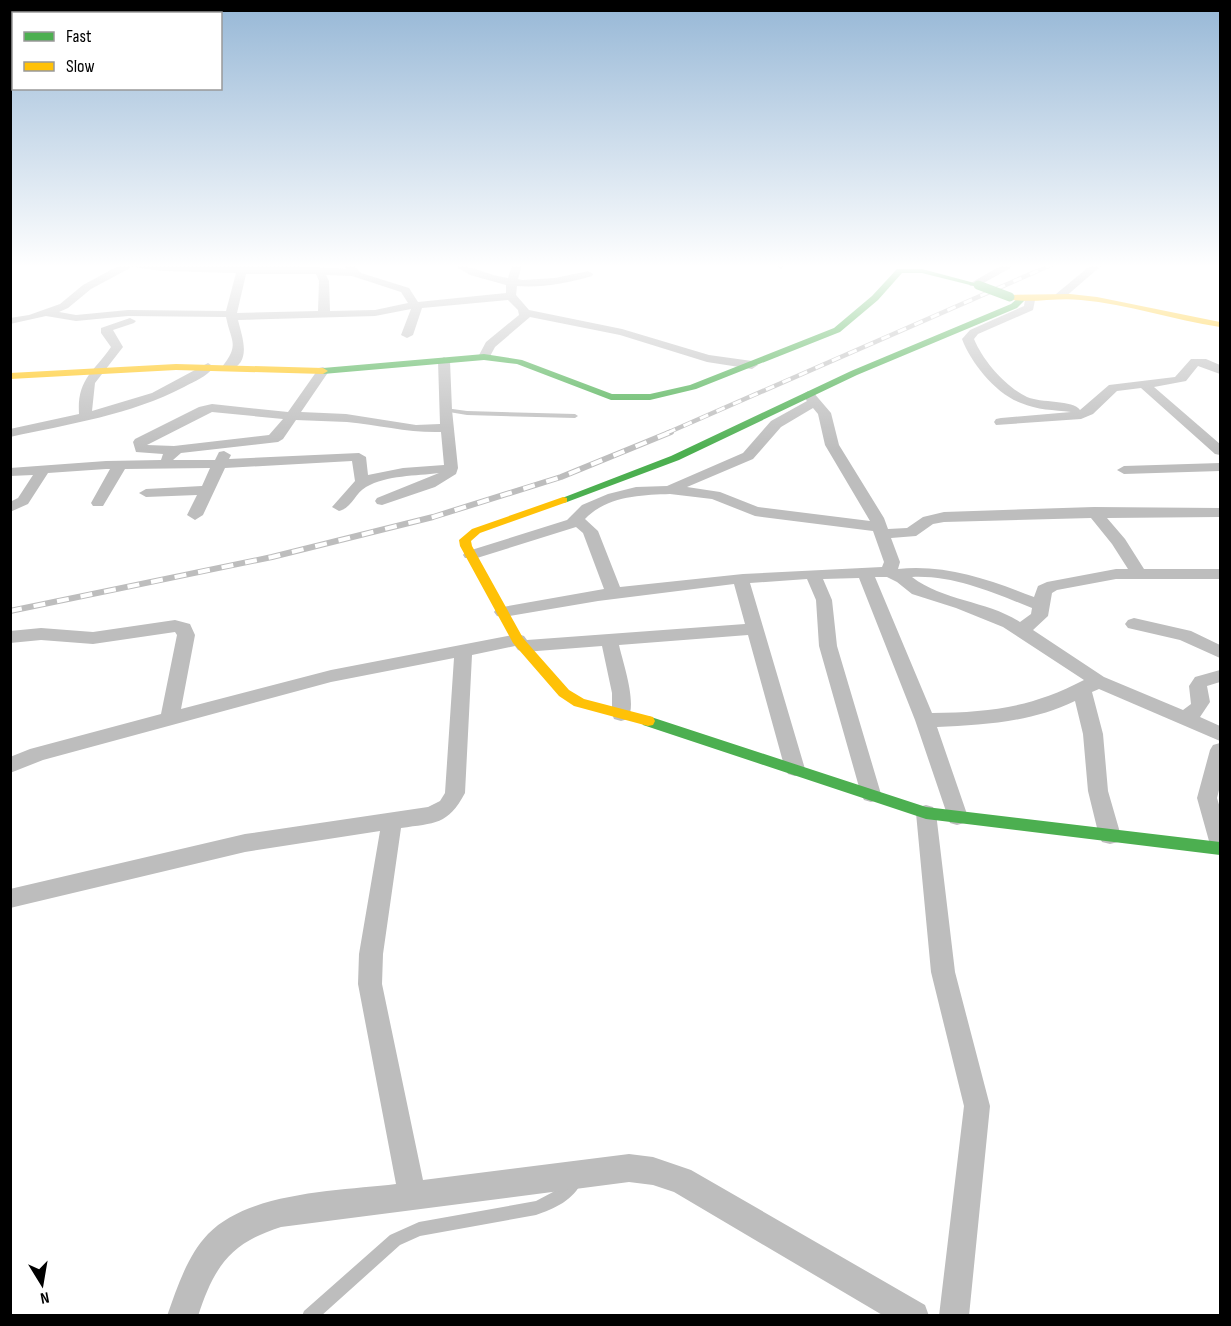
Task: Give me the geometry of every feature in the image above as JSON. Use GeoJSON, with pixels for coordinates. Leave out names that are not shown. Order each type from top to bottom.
{"type":"FeatureCollection","features":[{"type":"Feature","properties":{"kind":"street"},"geometry":{"type":"LineString","coordinates":[[86,416],[84,393],[96,371],[117,347],[107,333],[106,328],[110,327]]}},
{"type":"Feature","properties":{"kind":"street"},"geometry":{"type":"LineString","coordinates":[[228,367],[237,359],[240,345],[234,327]]}},
{"type":"Feature","properties":{"kind":"street"},"geometry":{"type":"LineString","coordinates":[[407,335],[410,327]]}},
{"type":"Feature","properties":{"kind":"street"},"geometry":{"type":"LineString","coordinates":[[484,357],[490,345],[513,327]]}},
{"type":"Feature","properties":{"kind":"street"},"geometry":{"type":"LineString","coordinates":[[596,327],[622,332],[706,358],[752,365]]}},
{"type":"Feature","properties":{"kind":"street"},"geometry":{"type":"LineString","coordinates":[[10,376],[208,367],[322,371],[484,357],[515,360],[611,397],[650,397],[688,389],[843,327]]}},
{"type":"Feature","properties":{"kind":"street"},"geometry":{"type":"LineString","coordinates":[[670,490],[748,456],[776,424],[812,398],[854,373],[964,327]]}},
{"type":"Feature","properties":{"kind":"street"},"geometry":{"type":"LineString","coordinates":[[989,327],[969,336],[972,350],[978,361],[1023,400],[1088,411]]}},
{"type":"Feature","properties":{"kind":"street"},"geometry":{"type":"LineString","coordinates":[[382,501],[444,478],[451,468],[445,410],[444,361]]}},
{"type":"Feature","properties":{"kind":"street"},"geometry":{"type":"LineString","coordinates":[[1001,422],[1076,416],[1088,411],[1113,388],[1182,378],[1195,362],[1206,363],[1221,370]]}},
{"type":"Feature","properties":{"kind":"street"},"geometry":{"type":"LineString","coordinates":[[10,433],[118,409],[157,396],[202,373],[208,367]]}},
{"type":"Feature","properties":{"kind":"street"},"geometry":{"type":"LineString","coordinates":[[322,371],[292,414],[278,436],[273,439],[174,450],[141,449],[140,442],[212,408],[269,415],[292,414],[356,419],[415,429],[447,428]]}},
{"type":"Feature","properties":{"kind":"street"},"geometry":{"type":"LineString","coordinates":[[1144,384],[1221,451]]}},
{"type":"Feature","properties":{"kind":"street"},"geometry":{"type":"LineString","coordinates":[[812,398],[824,413],[832,445],[880,530],[892,562],[893,573]]}},
{"type":"Feature","properties":{"kind":"street"},"geometry":{"type":"LineString","coordinates":[[812,398],[668,460],[476,531],[465,540],[471,555],[521,643],[571,700],[680,730],[926,813],[1221,849]]}},
{"type":"Feature","properties":{"kind":"street"},"geometry":{"type":"LineString","coordinates":[[195,515],[229,445]]}},
{"type":"Feature","properties":{"kind":"street"},"geometry":{"type":"LineString","coordinates":[[164,465],[174,450]]}},
{"type":"Feature","properties":{"kind":"street"},"geometry":{"type":"LineString","coordinates":[[10,472],[120,465],[220,464],[359,457],[363,483]]}},
{"type":"Feature","properties":{"kind":"street"},"geometry":{"type":"LineString","coordinates":[[98,503],[120,465]]}},
{"type":"Feature","properties":{"kind":"street"},"geometry":{"type":"LineString","coordinates":[[1124,470],[1221,467]]}},
{"type":"Feature","properties":{"kind":"street"},"geometry":{"type":"LineString","coordinates":[[339,507],[356,487],[363,483],[385,476],[451,468]]}},
{"type":"Feature","properties":{"kind":"street"},"geometry":{"type":"LineString","coordinates":[[13,510],[44,470]]}},
{"type":"Feature","properties":{"kind":"street"},"geometry":{"type":"LineString","coordinates":[[146,493],[207,490]]}},
{"type":"Feature","properties":{"kind":"street"},"geometry":{"type":"LineString","coordinates":[[471,555],[564,526],[576,519],[586,508],[613,496],[636,491],[670,490],[716,495],[755,511],[911,534],[928,520],[944,517],[1094,512],[1221,512]]}},
{"type":"Feature","properties":{"kind":"street"},"geometry":{"type":"LineString","coordinates":[[1094,512],[1119,542],[1139,574]]}},
{"type":"Feature","properties":{"kind":"street"},"geometry":{"type":"LineString","coordinates":[[576,519],[590,531],[614,594]]}},
{"type":"Feature","properties":{"kind":"street"},"geometry":{"type":"LineString","coordinates":[[503,612],[564,600],[741,579],[865,572],[930,572],[969,579],[1041,605]]}},
{"type":"Feature","properties":{"kind":"street"},"geometry":{"type":"LineString","coordinates":[[865,572],[925,720],[957,817]]}},
{"type":"Feature","properties":{"kind":"street"},"geometry":{"type":"LineString","coordinates":[[893,573],[918,590],[980,610],[1022,630],[1090,685],[1221,734]]}},
{"type":"Feature","properties":{"kind":"street"},"geometry":{"type":"LineString","coordinates":[[1022,630],[1039,616],[1044,590],[1053,586],[1107,575],[1221,574]]}},
{"type":"Feature","properties":{"kind":"street"},"geometry":{"type":"LineString","coordinates":[[813,575],[824,600],[828,646],[871,794]]}},
{"type":"Feature","properties":{"kind":"street"},"geometry":{"type":"LineString","coordinates":[[741,579],[795,769]]}},
{"type":"Feature","properties":{"kind":"street"},"geometry":{"type":"LineString","coordinates":[[1134,624],[1185,635],[1221,652]]}},
{"type":"Feature","properties":{"kind":"street"},"geometry":{"type":"LineString","coordinates":[[10,637],[41,634],[93,638],[175,626],[184,628],[186,635],[170,719]]}},
{"type":"Feature","properties":{"kind":"street"},"geometry":{"type":"LineString","coordinates":[[10,766],[37,754],[332,676],[464,650],[521,643],[609,640],[756,628]]}},
{"type":"Feature","properties":{"kind":"street"},"geometry":{"type":"LineString","coordinates":[[609,640],[621,693],[621,714]]}},
{"type":"Feature","properties":{"kind":"street"},"geometry":{"type":"LineString","coordinates":[[10,899],[244,843],[432,815],[447,807],[455,793],[464,650]]}},
{"type":"Feature","properties":{"kind":"street"},"geometry":{"type":"LineString","coordinates":[[1186,719],[1201,705],[1202,699],[1198,686],[1201,681],[1221,675]]}},
{"type":"Feature","properties":{"kind":"street"},"geometry":{"type":"LineString","coordinates":[[925,720],[972,719],[1021,712],[1050,705],[1090,685]]}},
{"type":"Feature","properties":{"kind":"street"},"geometry":{"type":"LineString","coordinates":[[1090,685],[1100,802],[1110,836]]}},
{"type":"Feature","properties":{"kind":"street"},"geometry":{"type":"LineString","coordinates":[[1221,750],[1207,798],[1221,841]]}},
{"type":"Feature","properties":{"kind":"street"},"geometry":{"type":"LineString","coordinates":[[926,813],[943,972],[977,1106],[954,1316]]}},
{"type":"Feature","properties":{"kind":"street"},"geometry":{"type":"LineString","coordinates":[[392,820],[370,954],[370,984],[412,1196]]}},
{"type":"Feature","properties":{"kind":"street"},"geometry":{"type":"LineString","coordinates":[[182,1316],[194,1283],[213,1248],[239,1228],[281,1213],[629,1168],[653,1171],[681,1180],[914,1316]]}},
{"type":"Feature","properties":{"kind":"lane"},"geometry":{"type":"LineString","coordinates":[[445,410],[466,413],[575,416]]}},
{"type":"Feature","properties":{"kind":"lane"},"geometry":{"type":"LineString","coordinates":[[309,1316],[395,1240],[419,1229],[536,1208],[561,1197],[581,1174]]}},
{"type":"Feature","properties":{"kind":"railway"},"geometry":{"type":"LineString","coordinates":[[667,433],[910,327]]}},
{"type":"Feature","properties":{"kind":"railway"},"geometry":{"type":"LineString","coordinates":[[10,611],[272,557],[433,517],[561,477],[671,432]]}},
{"type":"Feature","properties":{"kind":"traffic: fast"},"geometry":{"type":"LineString","coordinates":[[323,371],[484,357],[519,362],[611,397],[650,397],[693,387],[841,327]]}},
{"type":"Feature","properties":{"kind":"traffic: fast"},"geometry":{"type":"LineString","coordinates":[[563,500],[675,458],[854,373],[964,327]]}},
{"type":"Feature","properties":{"kind":"traffic: fast"},"geometry":{"type":"LineString","coordinates":[[648,721],[926,813],[1220,849]]}},
{"type":"Feature","properties":{"kind":"traffic: slow"},"geometry":{"type":"LineString","coordinates":[[10,376],[176,367],[323,371]]}},
{"type":"Feature","properties":{"kind":"traffic: slow"},"geometry":{"type":"LineString","coordinates":[[563,500],[476,531],[465,540],[466,546],[518,640],[564,693],[579,703],[648,721]]}}]}
